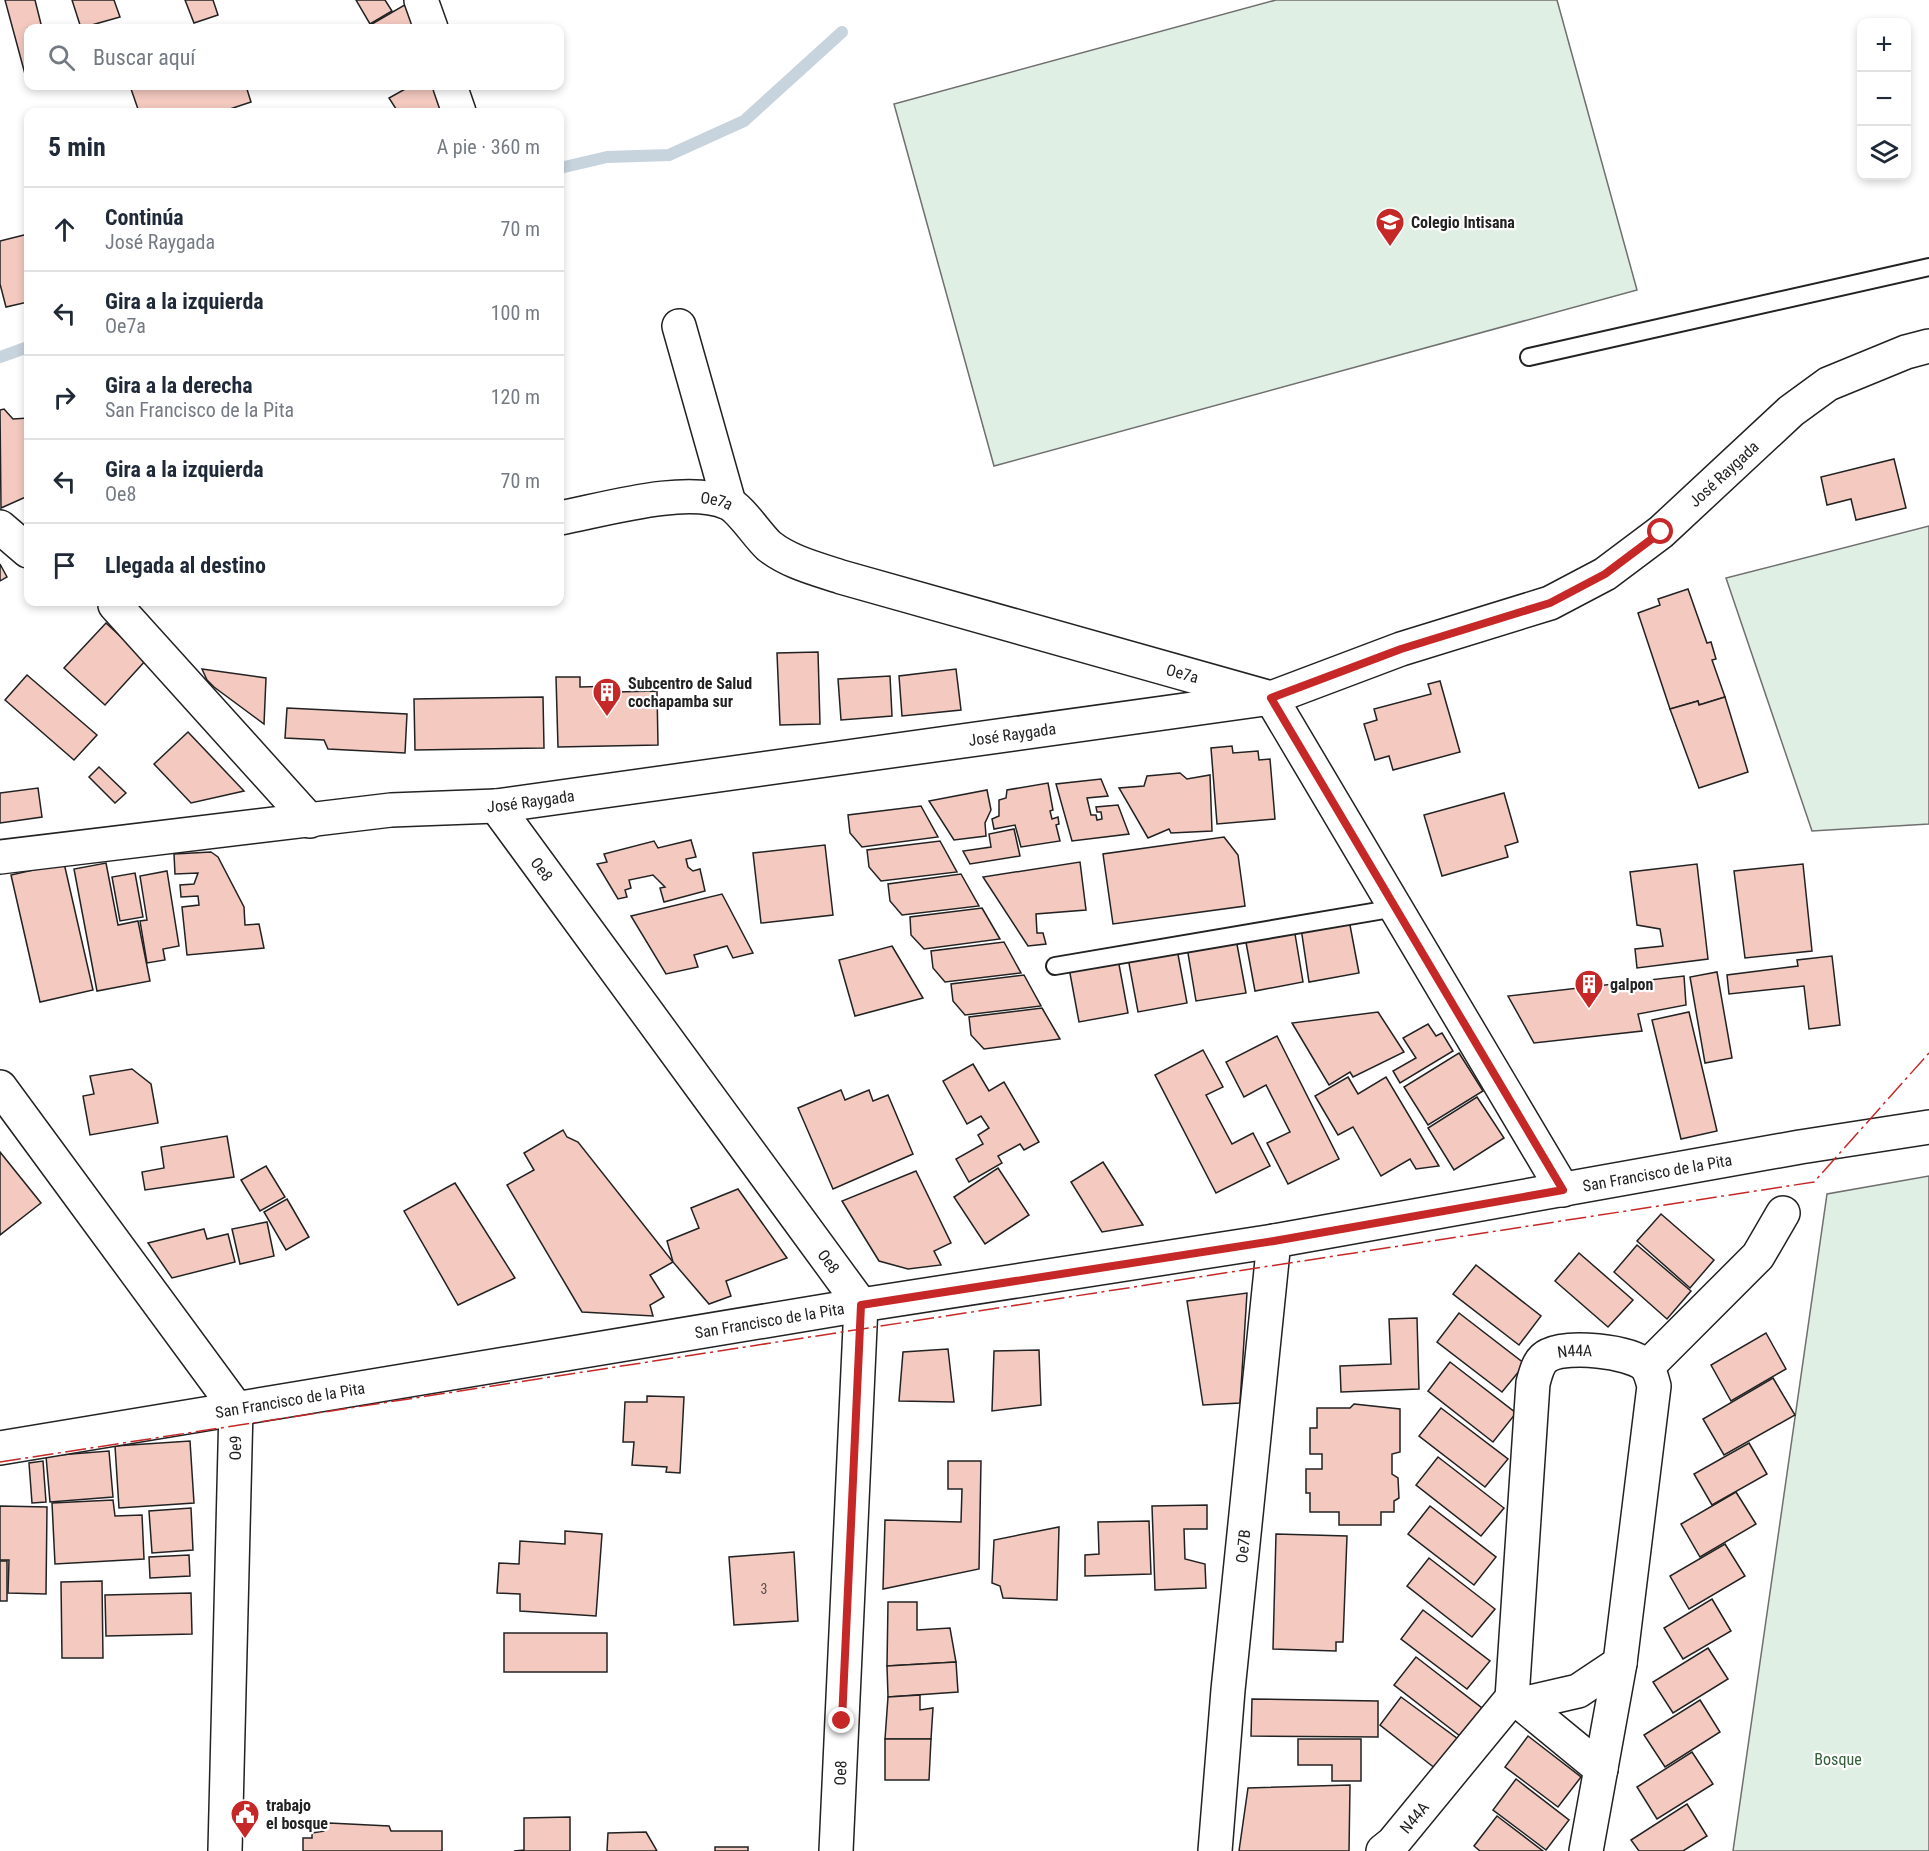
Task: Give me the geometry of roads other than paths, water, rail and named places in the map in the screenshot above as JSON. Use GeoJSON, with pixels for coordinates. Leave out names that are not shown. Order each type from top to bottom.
{"type":"FeatureCollection","features":[{"type":"Feature","properties":{"kind":"street"},"geometry":{"type":"LineString","coordinates":[[421,0],[430,24]]}},
{"type":"Feature","properties":{"kind":"street"},"geometry":{"type":"LineString","coordinates":[[451,90],[458,108]]}},
{"type":"Feature","properties":{"kind":"street"},"geometry":{"type":"LineString","coordinates":[[679,326],[729,503]]}},
{"type":"Feature","properties":{"kind":"street","name":"José Raygada"},"geometry":{"type":"LineString","coordinates":[[0,857],[391,810],[496,806],[1271,698],[1401,649],[1550,603],[1605,574],[1661,532],[1791,411],[1828,384],[1905,352],[1929,346]]}},
{"type":"Feature","properties":{"kind":"street","name":"Oe7a"},"geometry":{"type":"LineString","coordinates":[[564,517],[662,498],[696,497],[729,503],[770,546],[800,564],[841,578],[1271,698]]}},
{"type":"Feature","properties":{"kind":"street"},"geometry":{"type":"LineString","coordinates":[[0,527],[24,548]]}},
{"type":"Feature","properties":{"kind":"street"},"geometry":{"type":"LineString","coordinates":[[124,606],[310,820]]}},
{"type":"Feature","properties":{"kind":"street"},"geometry":{"type":"LineString","coordinates":[[1271,698],[1563,1190]]}},
{"type":"Feature","properties":{"kind":"street","name":"Oe8"},"geometry":{"type":"LineString","coordinates":[[496,806],[861,1305],[836,1851]]}},
{"type":"Feature","properties":{"kind":"street"},"geometry":{"type":"LineString","coordinates":[[0,1087],[236,1407]]}},
{"type":"Feature","properties":{"kind":"street","name":"San Francisco de la Pita"},"geometry":{"type":"LineString","coordinates":[[0,1448],[861,1305],[1274,1241],[1789,1149],[1929,1127]]}},
{"type":"Feature","properties":{"kind":"street"},"geometry":{"type":"LineString","coordinates":[[1586,1851],[1620,1663],[1654,1386],[1647,1367],[1758,1257],[1783,1213]]}},
{"type":"Feature","properties":{"kind":"street","name":"Oe7B"},"geometry":{"type":"LineString","coordinates":[[1215,1851],[1228,1690],[1274,1241]]}},
{"type":"Feature","properties":{"kind":"street","name":"N44A"},"geometry":{"type":"LineString","coordinates":[[1383,1851],[1517,1701],[1533,1383],[1539,1364],[1549,1355],[1573,1352],[1620,1353],[1647,1367]]}},
{"type":"Feature","properties":{"kind":"street","name":"Oe9"},"geometry":{"type":"LineString","coordinates":[[225,1851],[236,1407]]}},
{"type":"Feature","properties":{"kind":"street"},"geometry":{"type":"LineString","coordinates":[[1517,1701],[1578,1690],[1620,1663]]}},
{"type":"Feature","properties":{"kind":"street"},"geometry":{"type":"LineString","coordinates":[[1517,1701],[1601,1769]]}},
{"type":"Feature","properties":{"kind":"lane"},"geometry":{"type":"LineString","coordinates":[[1529,357],[1929,267]]}},
{"type":"Feature","properties":{"kind":"lane"},"geometry":{"type":"LineString","coordinates":[[1054,966],[1396,908]]}},
{"type":"Feature","properties":{"kind":"waterway"},"geometry":{"type":"LineString","coordinates":[[564,167],[607,157],[669,155],[744,121],[842,32]]}},
{"type":"Feature","properties":{"kind":"waterway"},"geometry":{"type":"LineString","coordinates":[[0,357],[24,348]]}},
{"type":"Feature","properties":{"kind":"place","name":"Colegio Intisana"},"geometry":{"type":"Point","coordinates":[1390,248]}},
{"type":"Feature","properties":{"kind":"place","name":"Subcentro de Salud cochapamba sur"},"geometry":{"type":"Point","coordinates":[607,718]}},
{"type":"Feature","properties":{"kind":"place","name":"galpon"},"geometry":{"type":"Point","coordinates":[1589,1010]}},
{"type":"Feature","properties":{"kind":"place","name":"trabajo el bosque"},"geometry":{"type":"Point","coordinates":[245,1840]}},
{"type":"Feature","properties":{"kind":"park label","name":"Bosque"},"geometry":{"type":"Point","coordinates":[1838,1759]}}]}
